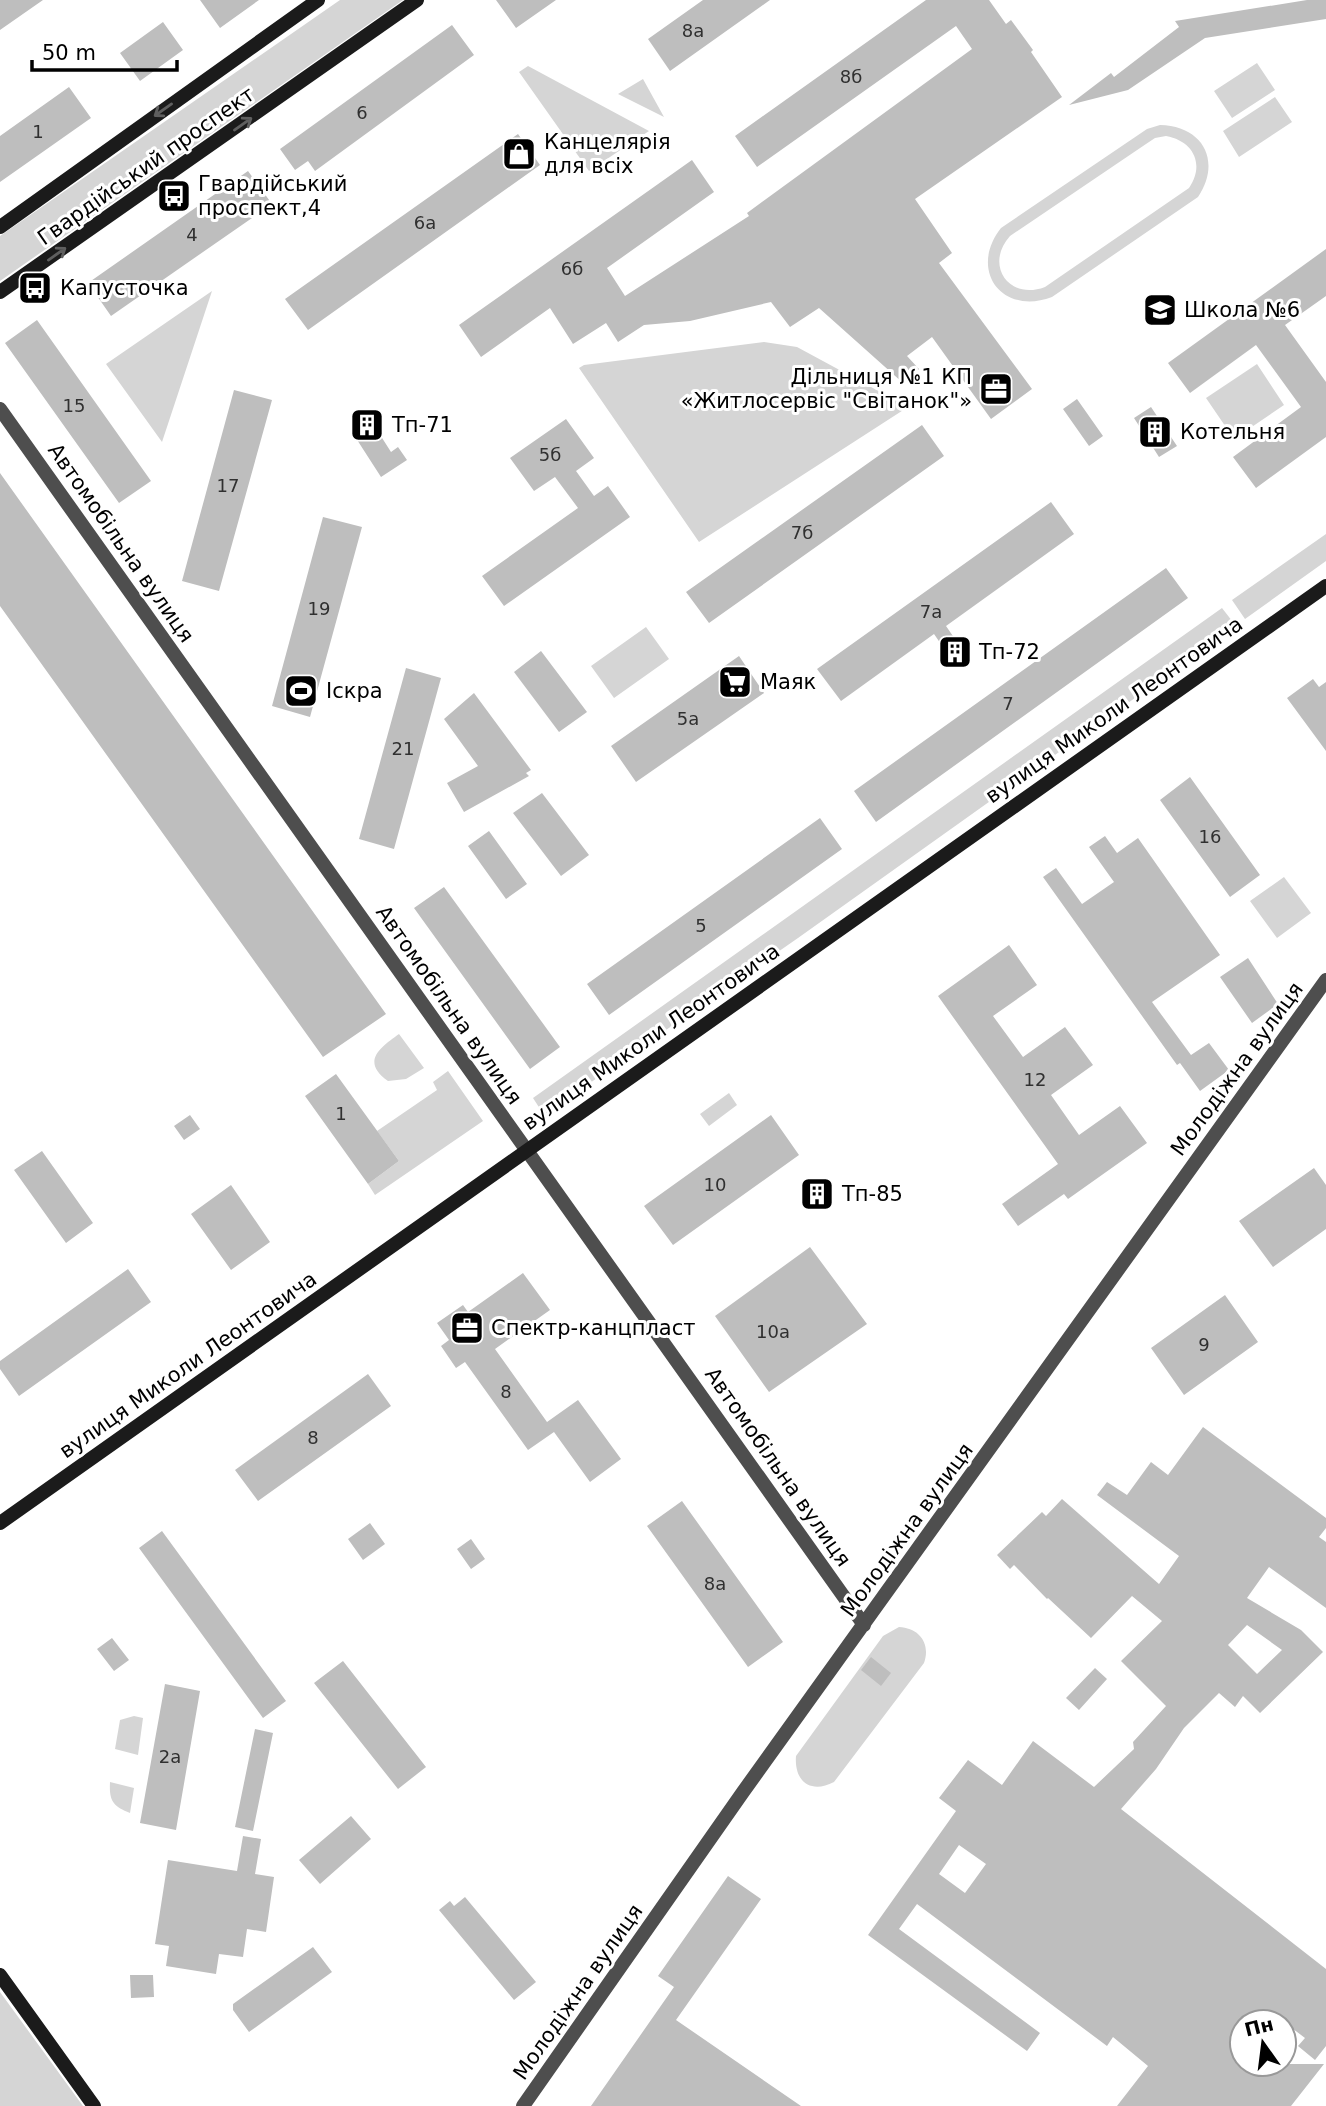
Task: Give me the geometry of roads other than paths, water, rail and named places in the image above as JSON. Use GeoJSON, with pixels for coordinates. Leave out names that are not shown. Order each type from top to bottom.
{"type":"FeatureCollection","features":[{"type":"Feature","properties":{"kind":"street","name":"Гвардійський проспект"},"geometry":{"type":"LineString","coordinates":[[0,227],[318,0]]}},
{"type":"Feature","properties":{"kind":"street","name":"Гвардійський проспект"},"geometry":{"type":"LineString","coordinates":[[0,292],[417,0]]}},
{"type":"Feature","properties":{"kind":"street","name":"Автомобільна вулиця"},"geometry":{"type":"LineString","coordinates":[[0,409],[864,1625]]}},
{"type":"Feature","properties":{"kind":"street","name":"вулиця Миколи Леонтовича"},"geometry":{"type":"LineString","coordinates":[[0,1523],[1326,586]]}},
{"type":"Feature","properties":{"kind":"street","name":"Молодіжна вулиця"},"geometry":{"type":"LineString","coordinates":[[523,2106],[743,1792],[1326,980]]}},
{"type":"Feature","properties":{"kind":"street"},"geometry":{"type":"LineString","coordinates":[[0,1975],[94,2106]]}},
{"type":"Feature","properties":{"kind":"place","name":"Канцелярiя для всiх"},"geometry":{"type":"Point","coordinates":[519,154]}},
{"type":"Feature","properties":{"kind":"place","name":"Гвардійський проспект,4"},"geometry":{"type":"Point","coordinates":[174,196]}},
{"type":"Feature","properties":{"kind":"place","name":"Капусточка"},"geometry":{"type":"Point","coordinates":[35,288]}},
{"type":"Feature","properties":{"kind":"place","name":"Школа №6"},"geometry":{"type":"Point","coordinates":[1160,310]}},
{"type":"Feature","properties":{"kind":"place","name":"Дільниця №1 КП «Житлосервіс \"Світанок\"»"},"geometry":{"type":"Point","coordinates":[996,389]}},
{"type":"Feature","properties":{"kind":"place","name":"Тп-71"},"geometry":{"type":"Point","coordinates":[367,425]}},
{"type":"Feature","properties":{"kind":"place","name":"Котельня"},"geometry":{"type":"Point","coordinates":[1155,432]}},
{"type":"Feature","properties":{"kind":"place","name":"Тп-72"},"geometry":{"type":"Point","coordinates":[955,652]}},
{"type":"Feature","properties":{"kind":"place","name":"Маяк"},"geometry":{"type":"Point","coordinates":[735,682]}},
{"type":"Feature","properties":{"kind":"place","name":"Іскра"},"geometry":{"type":"Point","coordinates":[301,691]}},
{"type":"Feature","properties":{"kind":"place","name":"Тп-85"},"geometry":{"type":"Point","coordinates":[817,1194]}},
{"type":"Feature","properties":{"kind":"place","name":"Спектр-канцпласт"},"geometry":{"type":"Point","coordinates":[467,1328]}}]}
